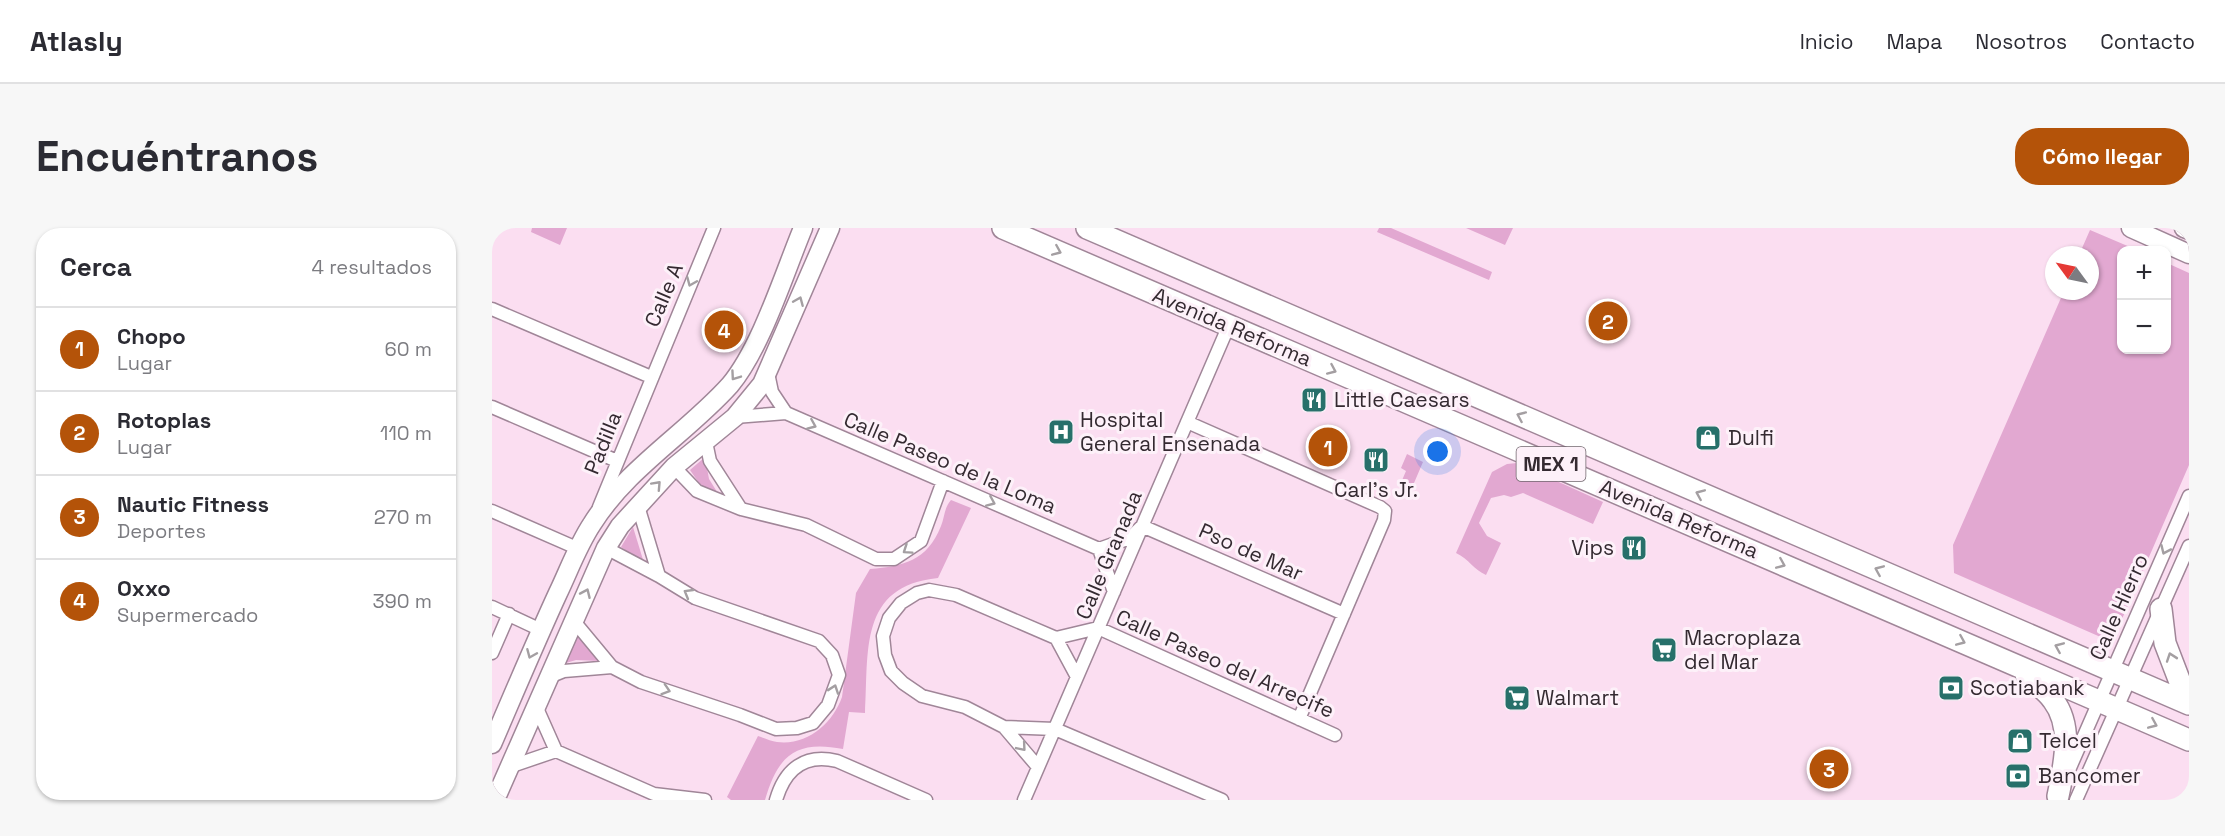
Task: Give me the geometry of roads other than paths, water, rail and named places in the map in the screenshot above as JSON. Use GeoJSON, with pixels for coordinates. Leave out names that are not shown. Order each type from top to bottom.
{"type":"FeatureCollection","features":[{"type":"Feature","properties":{"kind":"highway","name":"Avenida Reforma"},"geometry":{"type":"LineString","coordinates":[[1003,228],[2189,740]]}},
{"type":"Feature","properties":{"kind":"highway","name":"Avenida Reforma"},"geometry":{"type":"LineString","coordinates":[[1087,228],[2188,703]]}},
{"type":"Feature","properties":{"kind":"highway"},"geometry":{"type":"LineString","coordinates":[[1229,326],[1234,315],[1245,311],[1292,331],[1317,326]]}},
{"type":"Feature","properties":{"kind":"highway"},"geometry":{"type":"LineString","coordinates":[[2161,609],[2165,643],[2188,703]]}},
{"type":"Feature","properties":{"kind":"highway"},"geometry":{"type":"LineString","coordinates":[[2009,661],[2045,691],[2055,702],[2061,715],[2066,756],[2063,799]]}},
{"type":"Feature","properties":{"kind":"main road"},"geometry":{"type":"LineString","coordinates":[[492,744],[541,630],[591,525],[624,484],[704,412],[732,382],[759,336],[803,228]]}},
{"type":"Feature","properties":{"kind":"main road"},"geometry":{"type":"LineString","coordinates":[[495,800],[606,548],[620,526],[674,467],[735,417],[762,384],[830,228]]}},
{"type":"Feature","properties":{"kind":"main road"},"geometry":{"type":"LineString","coordinates":[[2131,228],[2189,254]]}},
{"type":"Feature","properties":{"kind":"main road"},"geometry":{"type":"LineString","coordinates":[[2184,228],[2189,230]]}},
{"type":"Feature","properties":{"kind":"main road"},"geometry":{"type":"LineString","coordinates":[[774,299],[776,310],[767,340],[772,344],[781,341]]}},
{"type":"Feature","properties":{"kind":"street","name":"Calle A"},"geometry":{"type":"LineString","coordinates":[[651,377],[714,228]]}},
{"type":"Feature","properties":{"kind":"street"},"geometry":{"type":"LineString","coordinates":[[492,309],[651,377]]}},
{"type":"Feature","properties":{"kind":"street","name":"Calle Granada"},"geometry":{"type":"LineString","coordinates":[[1024,800],[1229,326]]}},
{"type":"Feature","properties":{"kind":"street"},"geometry":{"type":"LineString","coordinates":[[768,373],[772,392],[786,413]]}},
{"type":"Feature","properties":{"kind":"street","name":"Padilla"},"geometry":{"type":"LineString","coordinates":[[591,525],[651,377]]}},
{"type":"Feature","properties":{"kind":"street"},"geometry":{"type":"LineString","coordinates":[[492,407],[617,461]]}},
{"type":"Feature","properties":{"kind":"street","name":"Calle Paseo de la Loma"},"geometry":{"type":"LineString","coordinates":[[735,417],[786,413],[1099,549]]}},
{"type":"Feature","properties":{"kind":"street"},"geometry":{"type":"LineString","coordinates":[[1187,422],[1385,511],[1384,520],[1299,719]]}},
{"type":"Feature","properties":{"kind":"street"},"geometry":{"type":"LineString","coordinates":[[706,442],[710,461],[741,510]]}},
{"type":"Feature","properties":{"kind":"street"},"geometry":{"type":"LineString","coordinates":[[674,467],[697,491],[741,510],[806,525],[876,560],[894,559],[921,541],[943,482]]}},
{"type":"Feature","properties":{"kind":"street","name":"Calle Hierro"},"geometry":{"type":"LineString","coordinates":[[2063,799],[2121,674],[2189,496]]}},
{"type":"Feature","properties":{"kind":"street"},"geometry":{"type":"LineString","coordinates":[[638,506],[659,576]]}},
{"type":"Feature","properties":{"kind":"street"},"geometry":{"type":"LineString","coordinates":[[492,511],[579,549]]}},
{"type":"Feature","properties":{"kind":"street"},"geometry":{"type":"LineString","coordinates":[[1114,592],[1099,549],[1130,538],[1142,526]]}},
{"type":"Feature","properties":{"kind":"street","name":"Pso de Mar"},"geometry":{"type":"LineString","coordinates":[[1142,526],[1344,614]]}},
{"type":"Feature","properties":{"kind":"street","name":"Calle Hierro"},"geometry":{"type":"LineString","coordinates":[[2063,799],[2121,674],[2161,609],[2189,546]]}},
{"type":"Feature","properties":{"kind":"street"},"geometry":{"type":"LineString","coordinates":[[573,620],[612,667],[641,682],[776,729],[798,728],[813,723],[828,705],[839,675],[832,655],[819,641],[694,598],[659,576],[606,548]]}},
{"type":"Feature","properties":{"kind":"street"},"geometry":{"type":"LineString","coordinates":[[1038,767],[1004,727],[965,707],[922,696],[891,671],[885,655],[884,636],[889,618],[901,603],[917,593],[929,590],[956,594],[1056,638],[1098,628]]}},
{"type":"Feature","properties":{"kind":"street"},"geometry":{"type":"LineString","coordinates":[[492,607],[541,630]]}},
{"type":"Feature","properties":{"kind":"street"},"geometry":{"type":"LineString","coordinates":[[492,653],[509,614]]}},
{"type":"Feature","properties":{"kind":"street","name":"Calle Paseo del Arrecife"},"geometry":{"type":"LineString","coordinates":[[1098,628],[1335,735]]}},
{"type":"Feature","properties":{"kind":"street"},"geometry":{"type":"LineString","coordinates":[[1056,638],[1077,677]]}},
{"type":"Feature","properties":{"kind":"street"},"geometry":{"type":"LineString","coordinates":[[549,676],[564,671],[612,667]]}},
{"type":"Feature","properties":{"kind":"street"},"geometry":{"type":"LineString","coordinates":[[536,706],[556,751],[656,797],[705,800]]}},
{"type":"Feature","properties":{"kind":"street"},"geometry":{"type":"LineString","coordinates":[[1004,727],[1055,729],[1221,800]]}},
{"type":"Feature","properties":{"kind":"street"},"geometry":{"type":"LineString","coordinates":[[509,766],[556,751]]}},
{"type":"Feature","properties":{"kind":"street"},"geometry":{"type":"LineString","coordinates":[[776,800],[788,774],[800,764],[822,757],[837,761],[926,800]]}},
{"type":"Feature","properties":{"kind":"place","name":"Rotoplas"},"geometry":{"type":"Point","coordinates":[1608,321]}},
{"type":"Feature","properties":{"kind":"place","name":"Oxxo"},"geometry":{"type":"Point","coordinates":[724,330]}},
{"type":"Feature","properties":{"kind":"place","name":"Little Caesars"},"geometry":{"type":"Point","coordinates":[1314,400]}},
{"type":"Feature","properties":{"kind":"place","name":"Hospital General Ensenada"},"geometry":{"type":"Point","coordinates":[1061,432]}},
{"type":"Feature","properties":{"kind":"place","name":"Dulfi"},"geometry":{"type":"Point","coordinates":[1708,438]}},
{"type":"Feature","properties":{"kind":"place","name":"Chopo"},"geometry":{"type":"Point","coordinates":[1328,447]}},
{"type":"Feature","properties":{"kind":"place","name":"Carl's Jr."},"geometry":{"type":"Point","coordinates":[1376,460]}},
{"type":"Feature","properties":{"kind":"place","name":"Vips"},"geometry":{"type":"Point","coordinates":[1634,548]}},
{"type":"Feature","properties":{"kind":"place","name":"Macroplaza del Mar"},"geometry":{"type":"Point","coordinates":[1664,650]}},
{"type":"Feature","properties":{"kind":"place","name":"Scotiabank"},"geometry":{"type":"Point","coordinates":[1951,688]}},
{"type":"Feature","properties":{"kind":"place","name":"Walmart"},"geometry":{"type":"Point","coordinates":[1517,698]}},
{"type":"Feature","properties":{"kind":"place","name":"Telcel"},"geometry":{"type":"Point","coordinates":[2020,741]}},
{"type":"Feature","properties":{"kind":"place","name":"Nautic Fitness"},"geometry":{"type":"Point","coordinates":[1829,769]}},
{"type":"Feature","properties":{"kind":"place","name":"Bancomer"},"geometry":{"type":"Point","coordinates":[2018,776]}}]}
